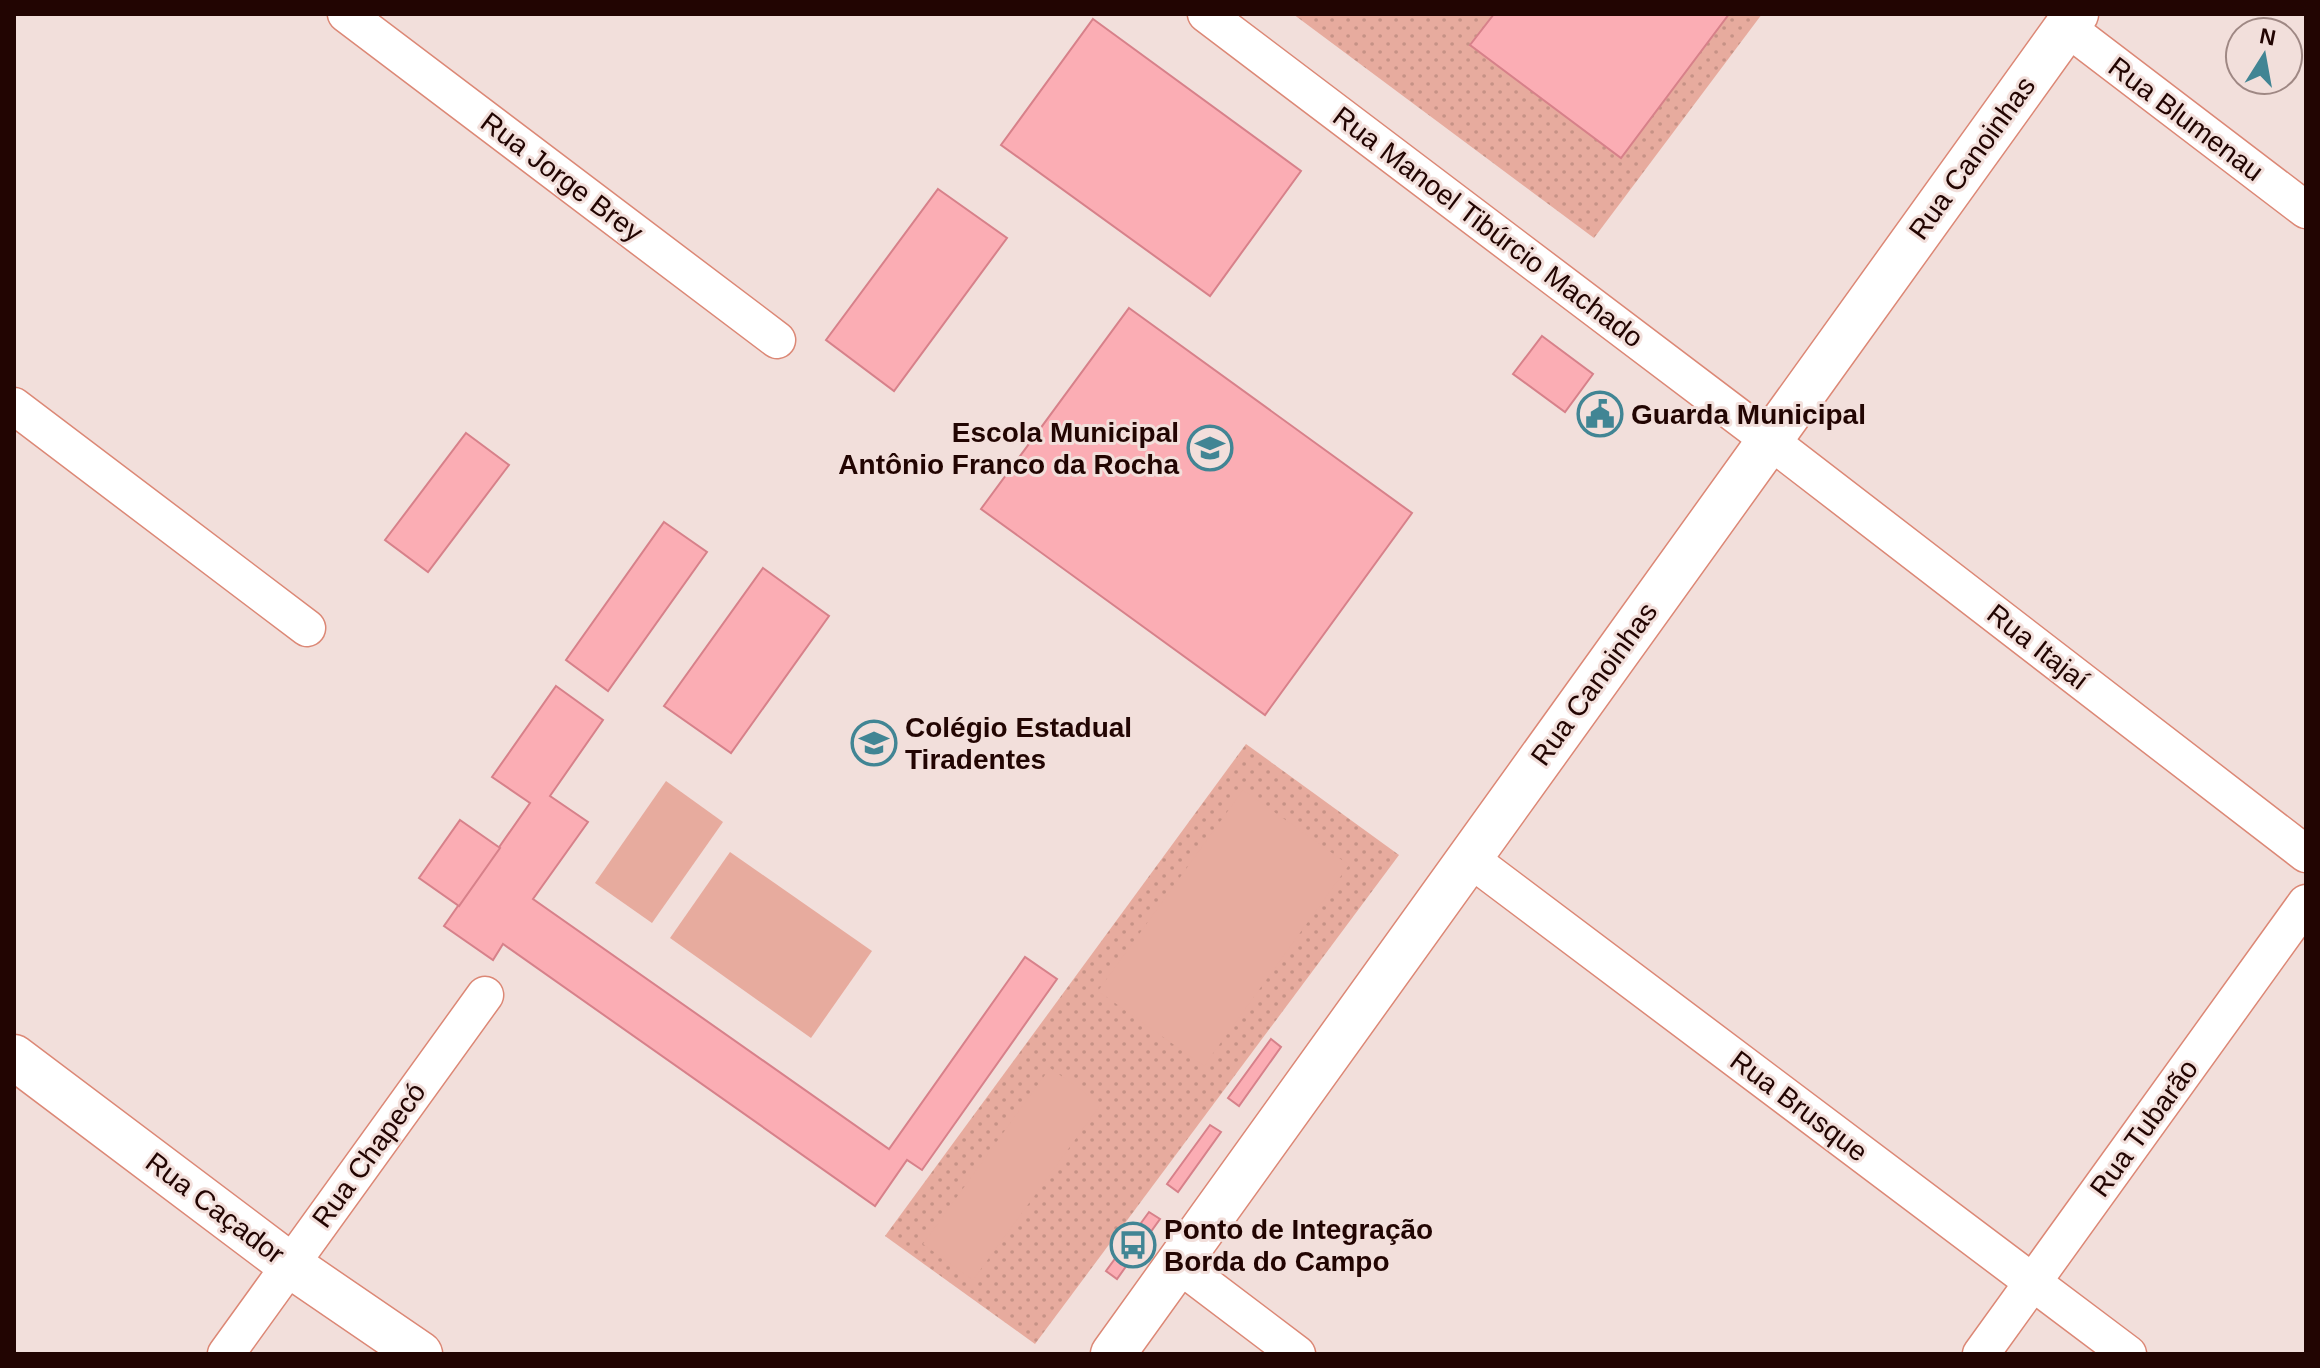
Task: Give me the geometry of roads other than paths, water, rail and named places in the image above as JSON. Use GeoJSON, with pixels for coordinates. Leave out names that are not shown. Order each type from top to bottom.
{"type":"FeatureCollection","features":[{"type":"Feature","properties":{"kind":"street","name":"Rua Jorge Brey"},"geometry":{"type":"LineString","coordinates":[[346,14],[777,340]]}},
{"type":"Feature","properties":{"kind":"street","name":"Rua Manoel Tibúrcio Machado"},"geometry":{"type":"LineString","coordinates":[[1206,14],[1769,440]]}},
{"type":"Feature","properties":{"kind":"street","name":"Rua Canoinhas"},"geometry":{"type":"LineString","coordinates":[[1113,1354],[2071,21]]}},
{"type":"Feature","properties":{"kind":"street","name":"Rua Blumenau"},"geometry":{"type":"LineString","coordinates":[[2071,21],[2306,210]]}},
{"type":"Feature","properties":{"kind":"street"},"geometry":{"type":"LineString","coordinates":[[14,406],[307,628]]}},
{"type":"Feature","properties":{"kind":"street","name":"Rua Itajaí"},"geometry":{"type":"LineString","coordinates":[[1769,440],[2306,854]]}},
{"type":"Feature","properties":{"kind":"street","name":"Rua Brusque"},"geometry":{"type":"LineString","coordinates":[[1469,858],[2128,1354]]}},
{"type":"Feature","properties":{"kind":"street","name":"Rua Tubarão"},"geometry":{"type":"LineString","coordinates":[[1981,1354],[2306,903]]}},
{"type":"Feature","properties":{"kind":"street","name":"Rua Chapecó"},"geometry":{"type":"LineString","coordinates":[[226,1354],[485,995]]}},
{"type":"Feature","properties":{"kind":"street","name":"Rua Caçador"},"geometry":{"type":"LineString","coordinates":[[14,1057],[290,1265],[420,1354]]}},
{"type":"Feature","properties":{"kind":"street"},"geometry":{"type":"LineString","coordinates":[[1178,1264],[1297,1354]]}},
{"type":"Feature","properties":{"kind":"place","name":"Guarda Municipal"},"geometry":{"type":"Point","coordinates":[1600,414]}},
{"type":"Feature","properties":{"kind":"place","name":"Escola Municipal Antônio Franco da Rocha"},"geometry":{"type":"Point","coordinates":[1210,448]}},
{"type":"Feature","properties":{"kind":"place","name":"Colégio Estadual Tiradentes"},"geometry":{"type":"Point","coordinates":[874,743]}},
{"type":"Feature","properties":{"kind":"place","name":"Ponto de Integração Borda do Campo"},"geometry":{"type":"Point","coordinates":[1133,1245]}}]}
